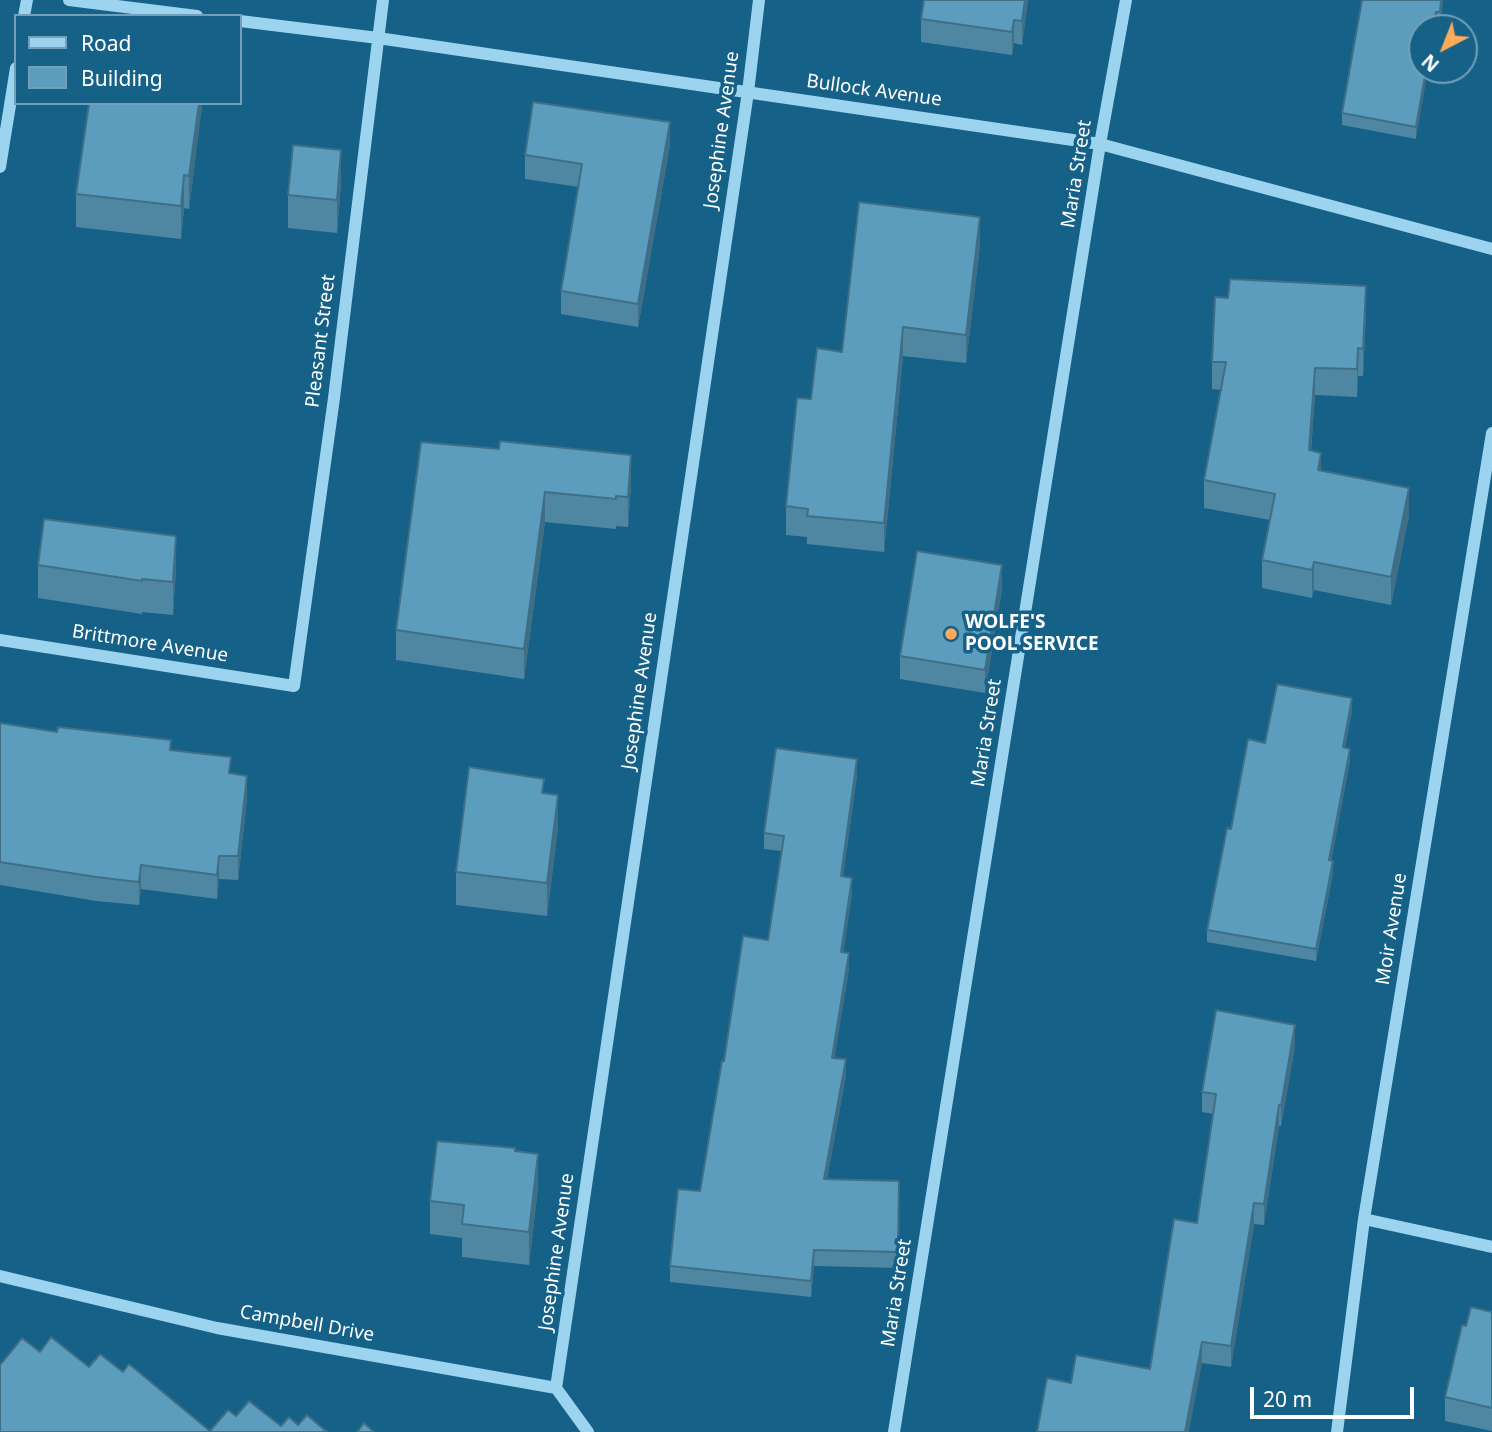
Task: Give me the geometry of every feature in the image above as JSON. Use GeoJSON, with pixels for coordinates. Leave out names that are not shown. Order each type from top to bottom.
{"type":"FeatureCollection","features":[{"type":"Feature","properties":{"kind":"street"},"geometry":{"type":"LineString","coordinates":[[69,0],[181,14]]}},
{"type":"Feature","properties":{"kind":"street","name":"Pleasant Street"},"geometry":{"type":"LineString","coordinates":[[294,686],[332,412],[383,0]]}},
{"type":"Feature","properties":{"kind":"street","name":"Josephine Avenue"},"geometry":{"type":"LineString","coordinates":[[556,1388],[748,92],[759,0]]}},
{"type":"Feature","properties":{"kind":"street","name":"Maria Street"},"geometry":{"type":"LineString","coordinates":[[894,1432],[1100,144],[1126,0]]}},
{"type":"Feature","properties":{"kind":"street","name":"Bullock Avenue"},"geometry":{"type":"LineString","coordinates":[[242,21],[378,38],[1100,144],[1492,249]]}},
{"type":"Feature","properties":{"kind":"street"},"geometry":{"type":"LineString","coordinates":[[0,167],[14,80]]}},
{"type":"Feature","properties":{"kind":"street","name":"Moir Avenue"},"geometry":{"type":"LineString","coordinates":[[1337,1432],[1364,1219],[1492,433]]}},
{"type":"Feature","properties":{"kind":"street","name":"Brittmore Avenue"},"geometry":{"type":"LineString","coordinates":[[0,640],[294,686]]}},
{"type":"Feature","properties":{"kind":"street"},"geometry":{"type":"LineString","coordinates":[[1364,1219],[1492,1247]]}},
{"type":"Feature","properties":{"kind":"street","name":"Campbell Drive"},"geometry":{"type":"LineString","coordinates":[[0,1276],[217,1328],[556,1388]]}},
{"type":"Feature","properties":{"kind":"street"},"geometry":{"type":"LineString","coordinates":[[556,1388],[588,1432]]}},
{"type":"Feature","properties":{"kind":"building"},"geometry":{"type":"Polygon","coordinates":[[[924,0],[1025,0],[1022,21],[1014,20],[1012,32],[921,19],[924,0]]]}},
{"type":"Feature","properties":{"kind":"building"},"geometry":{"type":"Polygon","coordinates":[[[1362,0],[1441,0],[1440,12],[1436,14],[1408,14],[1408,84],[1424,84],[1416,127],[1342,113],[1362,0]]]}},
{"type":"Feature","properties":{"kind":"building"},"geometry":{"type":"Polygon","coordinates":[[[533,102],[670,122],[638,304],[561,291],[582,164],[525,155],[533,102]]]}},
{"type":"Feature","properties":{"kind":"building"},"geometry":{"type":"Polygon","coordinates":[[[89,105],[199,105],[189,176],[184,175],[181,206],[76,194],[89,105]]]}},
{"type":"Feature","properties":{"kind":"building"},"geometry":{"type":"Polygon","coordinates":[[[293,145],[341,150],[337,200],[288,195],[293,145]]]}},
{"type":"Feature","properties":{"kind":"building"},"geometry":{"type":"Polygon","coordinates":[[[859,202],[980,217],[966,335],[903,327],[884,523],[807,516],[808,509],[786,506],[797,398],[811,399],[817,348],[842,352],[859,202]]]}},
{"type":"Feature","properties":{"kind":"building"},"geometry":{"type":"Polygon","coordinates":[[[1230,279],[1366,286],[1363,349],[1358,348],[1357,369],[1315,368],[1309,450],[1321,453],[1318,470],[1409,488],[1391,577],[1314,562],[1312,570],[1262,560],[1275,494],[1204,480],[1226,362],[1212,362],[1215,297],[1228,298],[1230,279]]]}},
{"type":"Feature","properties":{"kind":"building"},"geometry":{"type":"Polygon","coordinates":[[[500,441],[631,455],[628,497],[616,496],[616,499],[545,492],[524,649],[396,630],[421,442],[499,449],[500,441]]]}},
{"type":"Feature","properties":{"kind":"building"},"geometry":{"type":"Polygon","coordinates":[[[44,519],[176,536],[173,582],[142,581],[38,565],[44,519]]]}},
{"type":"Feature","properties":{"kind":"building","name":"WOLFE'S POOL SERVICE"},"geometry":{"type":"Polygon","coordinates":[[[917,551],[1002,565],[985,670],[900,656],[917,551]]]}},
{"type":"Feature","properties":{"kind":"building"},"geometry":{"type":"Polygon","coordinates":[[[1277,684],[1352,698],[1343,747],[1350,749],[1316,949],[1207,930],[1227,828],[1231,829],[1248,739],[1265,743],[1277,684]]]}},
{"type":"Feature","properties":{"kind":"building"},"geometry":{"type":"Polygon","coordinates":[[[0,723],[57,732],[58,727],[171,740],[170,750],[231,757],[229,773],[247,776],[238,856],[219,856],[217,875],[141,865],[139,882],[0,862],[0,723]]]}},
{"type":"Feature","properties":{"kind":"building"},"geometry":{"type":"Polygon","coordinates":[[[776,748],[857,759],[841,876],[852,878],[841,952],[849,953],[832,1058],[846,1059],[824,1179],[899,1181],[898,1252],[814,1250],[811,1281],[670,1266],[678,1189],[700,1191],[743,936],[768,940],[784,836],[764,833],[776,748]]]}},
{"type":"Feature","properties":{"kind":"building"},"geometry":{"type":"Polygon","coordinates":[[[469,767],[544,779],[542,793],[558,795],[547,883],[456,872],[469,767]]]}},
{"type":"Feature","properties":{"kind":"building"},"geometry":{"type":"Polygon","coordinates":[[[1216,1010],[1295,1025],[1281,1106],[1279,1105],[1264,1204],[1254,1203],[1231,1346],[1202,1342],[1185,1432],[1037,1432],[1047,1378],[1071,1383],[1076,1355],[1150,1369],[1174,1219],[1197,1223],[1216,1094],[1202,1092],[1216,1010]]]}},
{"type":"Feature","properties":{"kind":"building"},"geometry":{"type":"Polygon","coordinates":[[[437,1141],[515,1148],[515,1151],[538,1154],[529,1232],[462,1224],[464,1205],[430,1201],[437,1141]]]}},
{"type":"Feature","properties":{"kind":"building"},"geometry":{"type":"Polygon","coordinates":[[[1471,1307],[1492,1312],[1492,1408],[1445,1397],[1462,1325],[1466,1326],[1471,1307]]]}},
{"type":"Feature","properties":{"kind":"building"},"geometry":{"type":"Polygon","coordinates":[[[51,1337],[89,1367],[100,1354],[123,1372],[129,1364],[210,1431],[228,1410],[236,1416],[249,1401],[281,1426],[289,1417],[298,1425],[307,1415],[327,1432],[0,1432],[0,1365],[22,1338],[40,1352],[51,1337]]]}},
{"type":"Feature","properties":{"kind":"building"},"geometry":{"type":"Polygon","coordinates":[[[364,1423],[374,1432],[357,1432],[364,1423]]]}},
{"type":"Feature","properties":{"kind":"place","name":"WOLFE'S POOL SERVICE"},"geometry":{"type":"Point","coordinates":[951,634]}}]}
